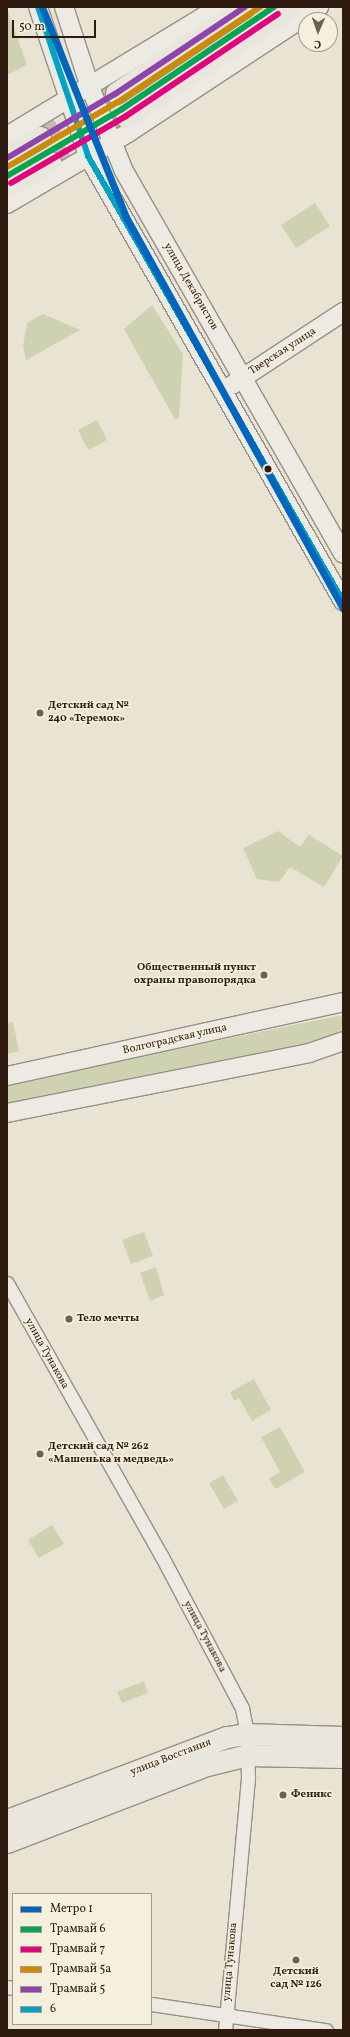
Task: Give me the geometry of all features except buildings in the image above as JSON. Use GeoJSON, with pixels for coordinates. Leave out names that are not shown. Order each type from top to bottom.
{"type":"FeatureCollection","features":[{"type":"Feature","properties":{"kind":"main road","name":"улица Декабристов"},"geometry":{"type":"LineString","coordinates":[[38,7],[68,101],[88,156],[343,601]]}},
{"type":"Feature","properties":{"kind":"main road","name":"улица Декабристов"},"geometry":{"type":"LineString","coordinates":[[64,7],[90,87],[111,142],[242,379],[343,554]]}},
{"type":"Feature","properties":{"kind":"main road"},"geometry":{"type":"LineString","coordinates":[[7,136],[68,101],[219,7]]}},
{"type":"Feature","properties":{"kind":"main road"},"geometry":{"type":"LineString","coordinates":[[116,93],[244,7]]}},
{"type":"Feature","properties":{"kind":"main road"},"geometry":{"type":"LineString","coordinates":[[126,117],[291,7]]}},
{"type":"Feature","properties":{"kind":"main road"},"geometry":{"type":"LineString","coordinates":[[7,204],[111,142],[319,7]]}},
{"type":"Feature","properties":{"kind":"main road"},"geometry":{"type":"LineString","coordinates":[[7,156],[40,137]]}},
{"type":"Feature","properties":{"kind":"main road"},"geometry":{"type":"LineString","coordinates":[[7,187],[50,162]]}},
{"type":"Feature","properties":{"kind":"main road","name":"Тверская улица"},"geometry":{"type":"LineString","coordinates":[[223,391],[343,312]]}},
{"type":"Feature","properties":{"kind":"main road","name":"Волгоградская улица"},"geometry":{"type":"LineString","coordinates":[[7,1076],[343,1003]]}},
{"type":"Feature","properties":{"kind":"main road"},"geometry":{"type":"LineString","coordinates":[[7,1112],[297,1055],[343,1041]]}},
{"type":"Feature","properties":{"kind":"main road","name":"улица Восстания"},"geometry":{"type":"LineString","coordinates":[[7,1820],[227,1737],[247,1734],[343,1737]]}},
{"type":"Feature","properties":{"kind":"main road","name":"улица Восстания"},"geometry":{"type":"LineString","coordinates":[[7,1842],[207,1765],[248,1755],[343,1757]]}},
{"type":"Feature","properties":{"kind":"street","name":"улица Тунакова"},"geometry":{"type":"LineString","coordinates":[[7,1283],[241,1706],[247,1734],[248,1755],[225,2030]]}},
{"type":"Feature","properties":{"kind":"street"},"geometry":{"type":"LineString","coordinates":[[152,2004],[227,2013],[242,2019],[326,2030]]}},
{"type":"Feature","properties":{"kind":"green space"},"geometry":{"type":"Polygon","coordinates":[[[7,9],[27,65],[7,75],[7,9]]]}},
{"type":"Feature","properties":{"kind":"green space"},"geometry":{"type":"Polygon","coordinates":[[[315,203],[330,226],[296,248],[281,225],[315,203]]]}},
{"type":"Feature","properties":{"kind":"green space"},"geometry":{"type":"Polygon","coordinates":[[[152,305],[183,354],[179,418],[175,419],[124,329],[152,305]]]}},
{"type":"Feature","properties":{"kind":"green space"},"geometry":{"type":"Polygon","coordinates":[[[43,314],[80,330],[26,360],[23,346],[27,323],[43,314]]]}},
{"type":"Feature","properties":{"kind":"green space"},"geometry":{"type":"Polygon","coordinates":[[[97,420],[107,440],[88,450],[78,430],[97,420]]]}},
{"type":"Feature","properties":{"kind":"green space"},"geometry":{"type":"Polygon","coordinates":[[[278,831],[300,847],[309,835],[343,856],[324,887],[290,867],[279,882],[257,879],[243,848],[278,831]]]}},
{"type":"Feature","properties":{"kind":"green space"},"geometry":{"type":"Polygon","coordinates":[[[338,1016],[343,1017],[340,1037],[7,1106],[7,1084],[338,1016]]]}},
{"type":"Feature","properties":{"kind":"green space"},"geometry":{"type":"Polygon","coordinates":[[[13,1022],[19,1051],[7,1054],[7,1023],[13,1022]]]}},
{"type":"Feature","properties":{"kind":"green space"},"geometry":{"type":"Polygon","coordinates":[[[144,1232],[153,1256],[131,1264],[122,1240],[144,1232]]]}},
{"type":"Feature","properties":{"kind":"green space"},"geometry":{"type":"Polygon","coordinates":[[[156,1267],[164,1295],[150,1301],[140,1273],[156,1267]]]}},
{"type":"Feature","properties":{"kind":"green space"},"geometry":{"type":"Polygon","coordinates":[[[254,1379],[271,1410],[252,1421],[239,1398],[234,1401],[230,1392],[254,1379]]]}},
{"type":"Feature","properties":{"kind":"green space"},"geometry":{"type":"Polygon","coordinates":[[[280,1427],[305,1472],[275,1489],[269,1479],[280,1472],[261,1437],[280,1427]]]}},
{"type":"Feature","properties":{"kind":"green space"},"geometry":{"type":"Polygon","coordinates":[[[223,1475],[238,1501],[224,1509],[209,1483],[223,1475]]]}},
{"type":"Feature","properties":{"kind":"green space"},"geometry":{"type":"Polygon","coordinates":[[[52,1525],[64,1544],[39,1558],[28,1540],[52,1525]]]}},
{"type":"Feature","properties":{"kind":"green space"},"geometry":{"type":"Polygon","coordinates":[[[144,1681],[148,1693],[122,1703],[117,1692],[144,1681]]]}},
{"type":"Feature","properties":{"kind":"tunnel"},"geometry":{"type":"LineString","coordinates":[[40,137],[116,93]]}},
{"type":"Feature","properties":{"kind":"tunnel"},"geometry":{"type":"LineString","coordinates":[[50,162],[126,117]]}},
{"type":"Feature","properties":{"kind":"metro line","name":"1"},"geometry":{"type":"LineString","coordinates":[[42,7],[126,217],[343,609]]}},
{"type":"Feature","properties":{"kind":"tram line","name":"5"},"geometry":{"type":"LineString","coordinates":[[7,158],[115,94],[245,7]]}},
{"type":"Feature","properties":{"kind":"tram line","name":"5а"},"geometry":{"type":"LineString","coordinates":[[7,167],[118,102],[260,7]]}},
{"type":"Feature","properties":{"kind":"tram line","name":"6"},"geometry":{"type":"LineString","coordinates":[[7,176],[122,109],[274,7]]}},
{"type":"Feature","properties":{"kind":"tram line","name":"7"},"geometry":{"type":"LineString","coordinates":[[11,183],[126,116],[278,14]]}},
{"type":"Feature","properties":{"kind":"transit line","name":"6"},"geometry":{"type":"LineString","coordinates":[[38,7],[88,156],[343,601]]}},
{"type":"Feature","properties":{"kind":"place","name":"Детский сад № 240 «Теремок»"},"geometry":{"type":"Point","coordinates":[40,713]}},
{"type":"Feature","properties":{"kind":"place","name":"Общественный пункт охраны правопорядка"},"geometry":{"type":"Point","coordinates":[264,975]}},
{"type":"Feature","properties":{"kind":"place","name":"Тело мечты"},"geometry":{"type":"Point","coordinates":[69,1319]}},
{"type":"Feature","properties":{"kind":"place","name":"Детский сад № 262 «Машенька и медведь»"},"geometry":{"type":"Point","coordinates":[40,1454]}},
{"type":"Feature","properties":{"kind":"place","name":"Феникс"},"geometry":{"type":"Point","coordinates":[283,1795]}},
{"type":"Feature","properties":{"kind":"place","name":"Детский сад № 126"},"geometry":{"type":"Point","coordinates":[296,1960]}}]}
